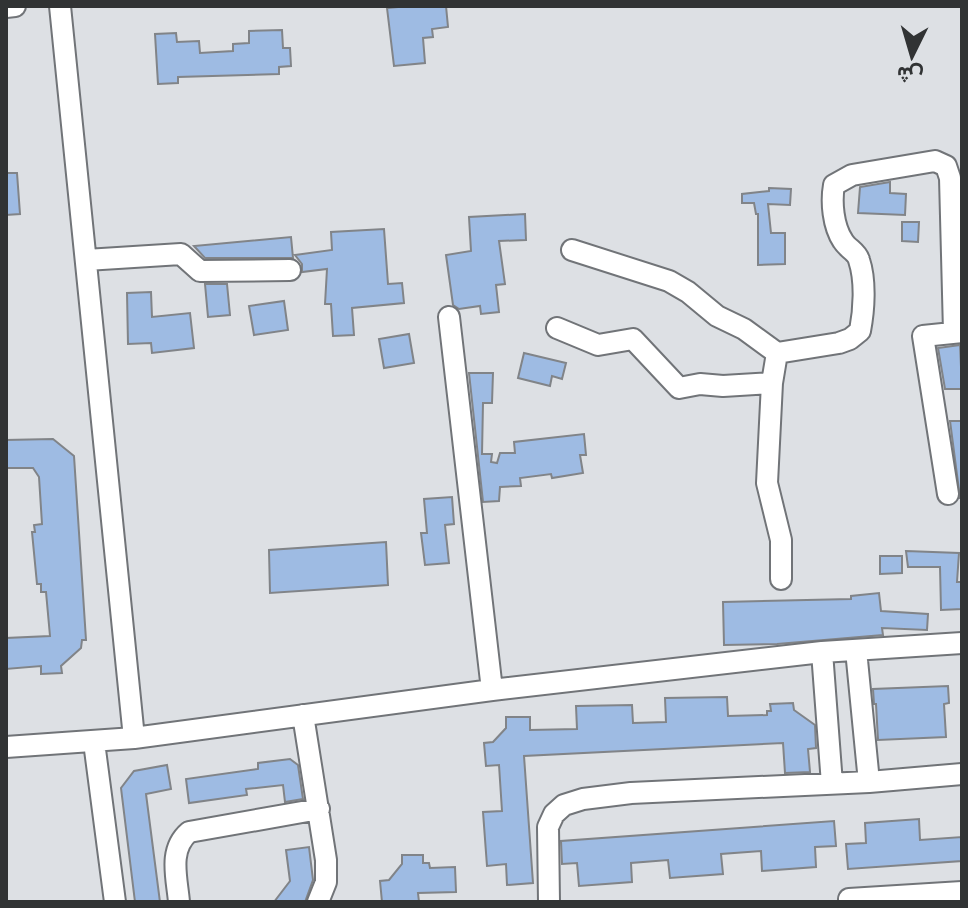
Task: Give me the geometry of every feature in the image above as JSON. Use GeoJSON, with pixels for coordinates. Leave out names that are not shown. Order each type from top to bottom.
{"type":"FeatureCollection","features":[{"type":"Feature","properties":{"kind":"street"},"geometry":{"type":"LineString","coordinates":[[6,7],[15,6]]}},
{"type":"Feature","properties":{"kind":"street"},"geometry":{"type":"LineString","coordinates":[[60,6],[134,738]]}},
{"type":"Feature","properties":{"kind":"street"},"geometry":{"type":"LineString","coordinates":[[572,250],[669,281],[717,316],[744,329],[777,353],[839,343],[860,331],[863,318],[862,275],[859,257],[842,241],[831,202],[834,185],[852,175],[935,161],[946,166],[950,178],[958,332],[923,336],[948,494]]}},
{"type":"Feature","properties":{"kind":"street"},"geometry":{"type":"LineString","coordinates":[[86,260],[181,254],[200,271],[290,270]]}},
{"type":"Feature","properties":{"kind":"street"},"geometry":{"type":"LineString","coordinates":[[449,317],[492,690]]}},
{"type":"Feature","properties":{"kind":"street"},"geometry":{"type":"LineString","coordinates":[[557,328],[598,345],[633,339],[679,388],[700,384],[772,383]]}},
{"type":"Feature","properties":{"kind":"street"},"geometry":{"type":"LineString","coordinates":[[777,353],[772,383],[767,483],[781,540],[781,579]]}},
{"type":"Feature","properties":{"kind":"street"},"geometry":{"type":"LineString","coordinates":[[6,747],[134,738],[492,690],[822,652],[962,643]]}},
{"type":"Feature","properties":{"kind":"street"},"geometry":{"type":"LineString","coordinates":[[856,650],[869,782]]}},
{"type":"Feature","properties":{"kind":"street"},"geometry":{"type":"LineString","coordinates":[[822,652],[832,784]]}},
{"type":"Feature","properties":{"kind":"street"},"geometry":{"type":"LineString","coordinates":[[303,715],[327,871],[318,902]]}},
{"type":"Feature","properties":{"kind":"street"},"geometry":{"type":"LineString","coordinates":[[94,742],[115,902]]}},
{"type":"Feature","properties":{"kind":"street"},"geometry":{"type":"LineString","coordinates":[[549,902],[548,827],[554,814],[564,805],[583,799],[631,793],[869,782],[962,774]]}},
{"type":"Feature","properties":{"kind":"street"},"geometry":{"type":"LineString","coordinates":[[179,902],[176,849],[189,832],[319,809]]}},
{"type":"Feature","properties":{"kind":"street"},"geometry":{"type":"LineString","coordinates":[[850,902],[849,899],[962,892]]}},
{"type":"Feature","properties":{"kind":"building"},"geometry":{"type":"Polygon","coordinates":[[[446,6],[448,27],[432,29],[433,37],[423,38],[425,63],[394,66],[387,8],[446,6]]]}},
{"type":"Feature","properties":{"kind":"building"},"geometry":{"type":"Polygon","coordinates":[[[282,30],[283,48],[290,48],[291,66],[279,67],[279,74],[178,77],[178,83],[158,84],[155,34],[176,33],[177,42],[199,41],[200,53],[233,51],[233,44],[249,43],[249,31],[282,30]]]}},
{"type":"Feature","properties":{"kind":"building"},"geometry":{"type":"Polygon","coordinates":[[[6,173],[17,173],[20,214],[6,215],[6,173]]]}},
{"type":"Feature","properties":{"kind":"building"},"geometry":{"type":"Polygon","coordinates":[[[890,182],[890,193],[906,194],[905,215],[858,213],[860,187],[890,182]]]}},
{"type":"Feature","properties":{"kind":"building"},"geometry":{"type":"Polygon","coordinates":[[[769,188],[791,189],[790,205],[768,204],[771,233],[785,233],[785,264],[758,265],[758,214],[754,203],[742,203],[742,194],[769,191],[769,188]]]}},
{"type":"Feature","properties":{"kind":"building"},"geometry":{"type":"Polygon","coordinates":[[[525,214],[526,240],[499,241],[505,284],[496,285],[499,312],[481,314],[480,306],[459,309],[453,305],[446,255],[471,251],[469,217],[525,214]]]}},
{"type":"Feature","properties":{"kind":"building"},"geometry":{"type":"Polygon","coordinates":[[[902,222],[919,222],[918,242],[902,241],[902,222]]]}},
{"type":"Feature","properties":{"kind":"building"},"geometry":{"type":"Polygon","coordinates":[[[384,229],[388,284],[402,283],[404,303],[352,308],[354,335],[333,336],[331,304],[325,304],[327,269],[302,272],[302,264],[295,255],[332,250],[331,232],[384,229]]]}},
{"type":"Feature","properties":{"kind":"building"},"geometry":{"type":"Polygon","coordinates":[[[291,237],[293,258],[205,258],[194,246],[291,237]]]}},
{"type":"Feature","properties":{"kind":"building"},"geometry":{"type":"Polygon","coordinates":[[[205,284],[227,284],[230,315],[208,317],[205,284]]]}},
{"type":"Feature","properties":{"kind":"building"},"geometry":{"type":"Polygon","coordinates":[[[151,292],[152,317],[190,313],[194,348],[152,353],[151,343],[128,344],[127,293],[151,292]]]}},
{"type":"Feature","properties":{"kind":"building"},"geometry":{"type":"Polygon","coordinates":[[[284,301],[288,330],[254,335],[249,306],[284,301]]]}},
{"type":"Feature","properties":{"kind":"building"},"geometry":{"type":"Polygon","coordinates":[[[409,334],[414,363],[384,368],[379,339],[409,334]]]}},
{"type":"Feature","properties":{"kind":"building"},"geometry":{"type":"Polygon","coordinates":[[[960,345],[962,389],[945,389],[938,348],[960,345]]]}},
{"type":"Feature","properties":{"kind":"building"},"geometry":{"type":"Polygon","coordinates":[[[524,353],[566,363],[562,379],[552,376],[550,386],[518,378],[524,353]]]}},
{"type":"Feature","properties":{"kind":"building"},"geometry":{"type":"Polygon","coordinates":[[[469,373],[493,373],[492,403],[483,403],[482,454],[492,454],[491,462],[497,463],[500,453],[515,453],[514,442],[584,434],[586,455],[580,455],[583,473],[552,478],[551,474],[520,478],[521,486],[500,487],[499,501],[483,502],[469,373]]]}},
{"type":"Feature","properties":{"kind":"building"},"geometry":{"type":"Polygon","coordinates":[[[950,421],[962,421],[962,498],[960,498],[950,421]]]}},
{"type":"Feature","properties":{"kind":"building"},"geometry":{"type":"Polygon","coordinates":[[[53,439],[74,456],[86,640],[82,640],[81,648],[61,666],[62,673],[41,674],[41,666],[6,669],[6,638],[50,636],[46,592],[41,592],[41,584],[37,584],[32,532],[35,532],[34,525],[42,524],[39,477],[33,468],[6,468],[6,440],[53,439]]]}},
{"type":"Feature","properties":{"kind":"building"},"geometry":{"type":"Polygon","coordinates":[[[452,497],[454,524],[445,525],[449,563],[425,565],[421,533],[427,533],[424,499],[452,497]]]}},
{"type":"Feature","properties":{"kind":"building"},"geometry":{"type":"Polygon","coordinates":[[[386,542],[388,585],[270,593],[269,550],[386,542]]]}},
{"type":"Feature","properties":{"kind":"building"},"geometry":{"type":"Polygon","coordinates":[[[906,551],[959,553],[957,582],[962,582],[962,609],[941,610],[940,567],[908,567],[906,551]]]}},
{"type":"Feature","properties":{"kind":"building"},"geometry":{"type":"Polygon","coordinates":[[[880,556],[902,556],[902,573],[880,574],[880,556]]]}},
{"type":"Feature","properties":{"kind":"building"},"geometry":{"type":"Polygon","coordinates":[[[879,593],[881,611],[928,614],[927,630],[882,628],[883,635],[724,645],[723,602],[851,599],[851,596],[879,593]]]}},
{"type":"Feature","properties":{"kind":"building"},"geometry":{"type":"Polygon","coordinates":[[[948,686],[949,703],[944,704],[946,737],[878,740],[873,689],[948,686]]]}},
{"type":"Feature","properties":{"kind":"building"},"geometry":{"type":"Polygon","coordinates":[[[727,697],[728,716],[767,715],[767,711],[771,711],[770,704],[793,703],[794,710],[815,725],[816,748],[808,749],[810,772],[785,773],[783,743],[524,756],[533,883],[507,885],[506,864],[487,866],[483,812],[502,811],[499,765],[486,766],[484,743],[493,742],[506,728],[506,717],[530,717],[530,730],[577,729],[576,706],[632,705],[633,723],[666,722],[665,698],[727,697]]]}},
{"type":"Feature","properties":{"kind":"building"},"geometry":{"type":"Polygon","coordinates":[[[290,759],[298,765],[303,799],[285,802],[283,785],[246,789],[247,795],[189,803],[186,779],[258,769],[258,763],[290,759]]]}},
{"type":"Feature","properties":{"kind":"building"},"geometry":{"type":"Polygon","coordinates":[[[167,765],[171,789],[146,794],[160,902],[135,902],[121,788],[134,771],[167,765]]]}},
{"type":"Feature","properties":{"kind":"building"},"geometry":{"type":"Polygon","coordinates":[[[919,819],[920,840],[962,837],[962,861],[848,869],[846,844],[866,843],[865,823],[919,819]]]}},
{"type":"Feature","properties":{"kind":"building"},"geometry":{"type":"Polygon","coordinates":[[[834,821],[836,846],[815,847],[816,867],[762,871],[761,851],[721,854],[723,874],[670,878],[668,860],[631,863],[632,882],[579,886],[577,863],[562,864],[561,841],[834,821]]]}},
{"type":"Feature","properties":{"kind":"building"},"geometry":{"type":"Polygon","coordinates":[[[309,847],[313,880],[305,902],[274,902],[290,881],[286,850],[309,847]]]}},
{"type":"Feature","properties":{"kind":"building"},"geometry":{"type":"Polygon","coordinates":[[[402,855],[423,855],[423,863],[429,863],[430,868],[455,867],[456,892],[418,893],[419,902],[382,902],[380,881],[389,880],[402,864],[402,855]]]}}]}
